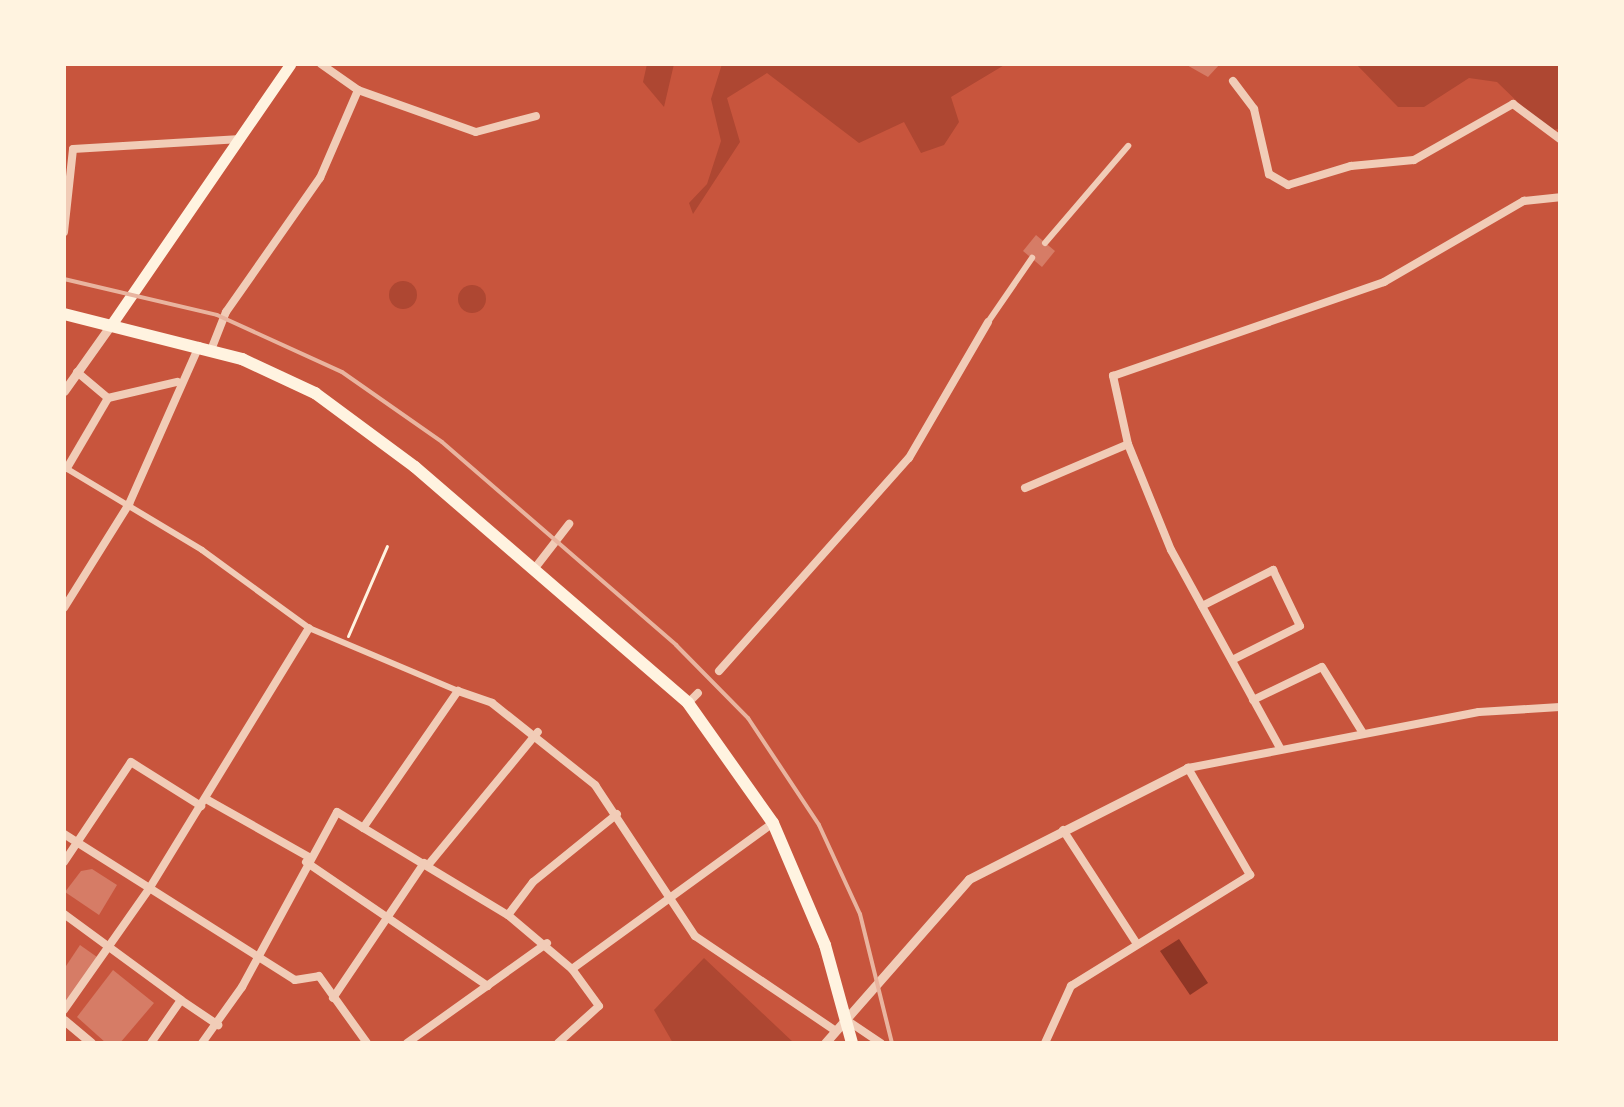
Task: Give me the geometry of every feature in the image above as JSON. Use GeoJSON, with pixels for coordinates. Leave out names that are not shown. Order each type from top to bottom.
{"type":"FeatureCollection","features":[{"type":"Feature","properties":{"kind":"highway"},"geometry":{"type":"LineString","coordinates":[[64,314],[113,322],[260,365],[341,410],[535,568],[688,703],[773,823],[814,915],[852,1043]]}},
{"type":"Feature","properties":{"kind":"main road"},"geometry":{"type":"LineString","coordinates":[[113,322],[290,64]]}},
{"type":"Feature","properties":{"kind":"street"},"geometry":{"type":"LineString","coordinates":[[321,64],[358,90],[476,132],[536,116]]}},
{"type":"Feature","properties":{"kind":"street"},"geometry":{"type":"LineString","coordinates":[[1233,81],[1254,109],[1269,174],[1288,185],[1351,166],[1414,160],[1513,104],[1560,139]]}},
{"type":"Feature","properties":{"kind":"street"},"geometry":{"type":"LineString","coordinates":[[64,608],[129,504],[172,409],[177,382],[205,348],[226,312],[320,178],[358,90]]}},
{"type":"Feature","properties":{"kind":"street"},"geometry":{"type":"LineString","coordinates":[[64,232],[73,149],[241,139]]}},
{"type":"Feature","properties":{"kind":"street"},"geometry":{"type":"LineString","coordinates":[[1045,243],[1128,146]]}},
{"type":"Feature","properties":{"kind":"street"},"geometry":{"type":"LineString","coordinates":[[1280,748],[1202,606],[1128,444],[1111,382],[1118,371],[1367,289],[1524,201],[1560,197]]}},
{"type":"Feature","properties":{"kind":"street"},"geometry":{"type":"LineString","coordinates":[[719,671],[909,458],[988,322],[1032,258]]}},
{"type":"Feature","properties":{"kind":"street"},"geometry":{"type":"LineString","coordinates":[[64,391],[113,322]]}},
{"type":"Feature","properties":{"kind":"street"},"geometry":{"type":"LineString","coordinates":[[77,372],[108,398]]}},
{"type":"Feature","properties":{"kind":"street"},"geometry":{"type":"LineString","coordinates":[[177,382],[108,398],[65,467],[129,504],[309,628],[458,691],[538,732],[579,766],[617,814],[666,902],[695,936],[836,1031]]}},
{"type":"Feature","properties":{"kind":"street"},"geometry":{"type":"LineString","coordinates":[[1025,488],[1128,444]]}},
{"type":"Feature","properties":{"kind":"street"},"geometry":{"type":"LineString","coordinates":[[535,568],[569,524]]}},
{"type":"Feature","properties":{"kind":"street"},"geometry":{"type":"LineString","coordinates":[[1202,606],[1273,570],[1300,626],[1232,660]]}},
{"type":"Feature","properties":{"kind":"street"},"geometry":{"type":"LineString","coordinates":[[64,1010],[149,889],[309,628]]}},
{"type":"Feature","properties":{"kind":"street"},"geometry":{"type":"LineString","coordinates":[[1253,700],[1322,667],[1363,733]]}},
{"type":"Feature","properties":{"kind":"street"},"geometry":{"type":"LineString","coordinates":[[363,828],[458,691]]}},
{"type":"Feature","properties":{"kind":"street"},"geometry":{"type":"LineString","coordinates":[[688,703],[698,693]]}},
{"type":"Feature","properties":{"kind":"street"},"geometry":{"type":"LineString","coordinates":[[825,1043],[969,879],[1188,768],[1363,733],[1560,707]]}},
{"type":"Feature","properties":{"kind":"street"},"geometry":{"type":"LineString","coordinates":[[333,998],[426,863],[538,732]]}},
{"type":"Feature","properties":{"kind":"street"},"geometry":{"type":"LineString","coordinates":[[64,862],[131,762],[308,859],[488,986]]}},
{"type":"Feature","properties":{"kind":"street"},"geometry":{"type":"LineString","coordinates":[[1046,1043],[1071,986],[1250,875],[1188,768]]}},
{"type":"Feature","properties":{"kind":"street"},"geometry":{"type":"LineString","coordinates":[[202,1043],[218,1025],[337,812],[508,915],[547,943],[572,969],[599,1006],[558,1043]]}},
{"type":"Feature","properties":{"kind":"street"},"geometry":{"type":"LineString","coordinates":[[508,915],[533,882],[617,814]]}},
{"type":"Feature","properties":{"kind":"street"},"geometry":{"type":"LineString","coordinates":[[572,969],[773,823]]}},
{"type":"Feature","properties":{"kind":"street"},"geometry":{"type":"LineString","coordinates":[[1063,830],[1137,944]]}},
{"type":"Feature","properties":{"kind":"street"},"geometry":{"type":"LineString","coordinates":[[64,834],[295,980],[319,976],[367,1043]]}},
{"type":"Feature","properties":{"kind":"street"},"geometry":{"type":"LineString","coordinates":[[64,914],[218,1025]]}},
{"type":"Feature","properties":{"kind":"street"},"geometry":{"type":"LineString","coordinates":[[407,1043],[547,943]]}},
{"type":"Feature","properties":{"kind":"street"},"geometry":{"type":"LineString","coordinates":[[151,1043],[181,1000]]}},
{"type":"Feature","properties":{"kind":"street"},"geometry":{"type":"LineString","coordinates":[[64,1020],[91,1043]]}},
{"type":"Feature","properties":{"kind":"street"},"geometry":{"type":"LineString","coordinates":[[847,1020],[881,1043]]}},
{"type":"Feature","properties":{"kind":"path"},"geometry":{"type":"LineString","coordinates":[[346,643],[387,546]]}},
{"type":"Feature","properties":{"kind":"shaded area"},"geometry":{"type":"Polygon","coordinates":[[[647,64],[674,64],[664,107],[643,82],[647,64]]]}},
{"type":"Feature","properties":{"kind":"shaded area"},"geometry":{"type":"Polygon","coordinates":[[[722,64],[1006,64],[951,97],[959,122],[944,145],[921,153],[904,122],[859,143],[767,73],[727,98],[740,142],[693,214],[689,203],[707,184],[721,141],[711,99],[722,64]]]}},
{"type":"Feature","properties":{"kind":"shaded area"},"geometry":{"type":"Polygon","coordinates":[[[1356,64],[1560,64],[1560,128],[1549,132],[1497,82],[1469,78],[1424,107],[1398,107],[1356,64]]]}},
{"type":"Feature","properties":{"kind":"shaded area"},"geometry":{"type":"Polygon","coordinates":[[[403,281],[413,285],[417,295],[413,305],[403,309],[393,305],[389,295],[393,285],[403,281]]]}},
{"type":"Feature","properties":{"kind":"shaded area"},"geometry":{"type":"Polygon","coordinates":[[[472,285],[482,289],[486,299],[482,309],[472,313],[462,309],[458,299],[462,289],[472,285]]]}},
{"type":"Feature","properties":{"kind":"shaded area"},"geometry":{"type":"Polygon","coordinates":[[[1179,939],[1208,983],[1190,995],[1160,951],[1179,939]]]}},
{"type":"Feature","properties":{"kind":"shaded area"},"geometry":{"type":"Polygon","coordinates":[[[704,958],[794,1043],[673,1043],[654,1010],[704,958]]]}},
{"type":"Feature","properties":{"kind":"building"},"geometry":{"type":"Polygon","coordinates":[[[1185,64],[1220,64],[1208,77],[1185,64]]]}},
{"type":"Feature","properties":{"kind":"building"},"geometry":{"type":"Polygon","coordinates":[[[1036,235],[1055,251],[1042,267],[1023,251],[1036,235]]]}},
{"type":"Feature","properties":{"kind":"building"},"geometry":{"type":"Polygon","coordinates":[[[92,869],[117,885],[99,915],[65,892],[81,871],[92,869]]]}},
{"type":"Feature","properties":{"kind":"building"},"geometry":{"type":"Polygon","coordinates":[[[80,945],[97,957],[64,1007],[64,969],[80,945]]]}},
{"type":"Feature","properties":{"kind":"building"},"geometry":{"type":"Polygon","coordinates":[[[113,970],[154,1003],[120,1043],[106,1043],[77,1017],[113,970]]]}},
{"type":"Feature","properties":{"kind":"railway"},"geometry":{"type":"LineString","coordinates":[[64,279],[217,315],[342,372],[442,442],[676,645],[748,718],[819,825],[860,914],[892,1043]]}}]}
